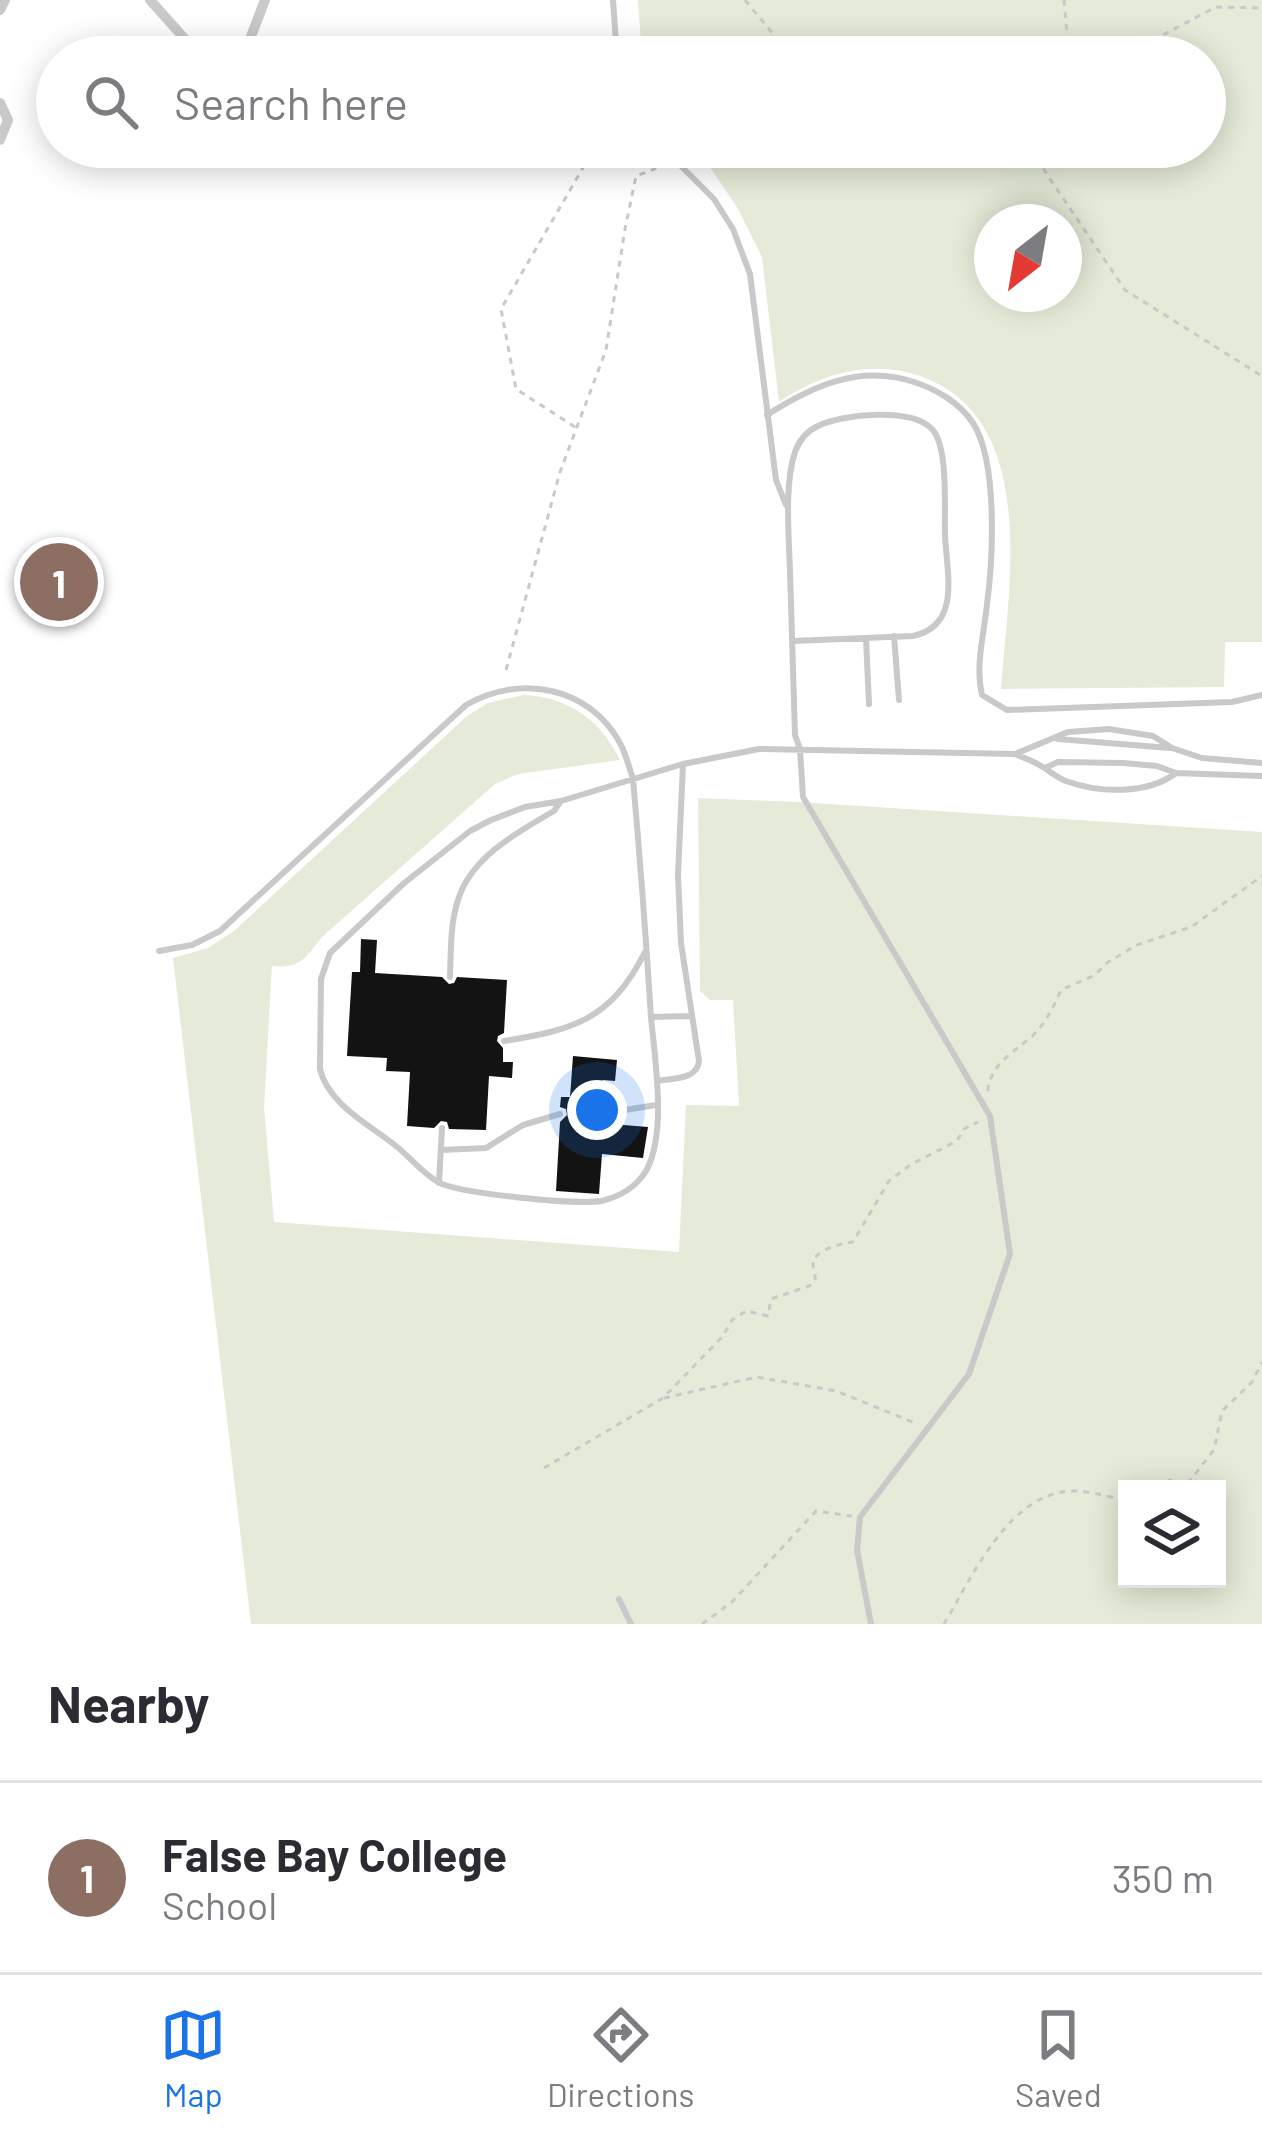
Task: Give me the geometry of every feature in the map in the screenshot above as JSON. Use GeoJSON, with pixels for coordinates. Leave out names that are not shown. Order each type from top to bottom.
{"type":"FeatureCollection","features":[{"type":"Feature","properties":{"kind":"street"},"geometry":{"type":"LineString","coordinates":[[0,10],[5,0]]}},
{"type":"Feature","properties":{"kind":"street"},"geometry":{"type":"LineString","coordinates":[[150,0],[182,36]]}},
{"type":"Feature","properties":{"kind":"street"},"geometry":{"type":"LineString","coordinates":[[251,36],[265,0]]}},
{"type":"Feature","properties":{"kind":"street"},"geometry":{"type":"LineString","coordinates":[[0,103],[8,120],[0,140]]}},
{"type":"Feature","properties":{"kind":"lane"},"geometry":{"type":"LineString","coordinates":[[613,0],[616,36]]}},
{"type":"Feature","properties":{"kind":"lane"},"geometry":{"type":"LineString","coordinates":[[681,168],[714,199],[733,229],[750,274],[776,480],[788,511]]}},
{"type":"Feature","properties":{"kind":"lane"},"geometry":{"type":"LineString","coordinates":[[767,415],[811,388],[870,375],[904,379],[947,396],[974,424],[988,464],[992,543],[977,675],[982,695],[1007,710],[1232,702],[1262,695]]}},
{"type":"Feature","properties":{"kind":"lane"},"geometry":{"type":"LineString","coordinates":[[793,641],[928,632],[943,618],[942,460],[940,443],[930,427],[900,415],[837,419],[807,432],[795,450],[788,511],[795,735],[803,797],[990,1116],[1010,1254],[969,1374],[860,1517],[856,1550],[872,1624]]}},
{"type":"Feature","properties":{"kind":"lane"},"geometry":{"type":"LineString","coordinates":[[894,636],[899,700]]}},
{"type":"Feature","properties":{"kind":"lane"},"geometry":{"type":"LineString","coordinates":[[866,638],[869,704]]}},
{"type":"Feature","properties":{"kind":"lane"},"geometry":{"type":"LineString","coordinates":[[159,951],[192,945],[220,931],[456,713],[488,694],[534,687],[580,702],[617,738],[633,779],[657,1081],[656,1142],[647,1169],[637,1185],[604,1200],[466,1191],[439,1183],[347,1108],[323,1081],[323,968],[330,953],[470,831],[525,807],[561,801],[633,779],[683,764],[740,752],[1015,754],[1065,781],[1102,788],[1140,788],[1164,782],[1176,773]]}},
{"type":"Feature","properties":{"kind":"lane"},"geometry":{"type":"LineString","coordinates":[[1015,754],[1068,732],[1109,729],[1153,736],[1172,748]]}},
{"type":"Feature","properties":{"kind":"lane"},"geometry":{"type":"LineString","coordinates":[[1054,738],[1172,748],[1202,758],[1262,763]]}},
{"type":"Feature","properties":{"kind":"lane"},"geometry":{"type":"LineString","coordinates":[[1045,767],[1058,762],[1123,763],[1176,773],[1262,776]]}},
{"type":"Feature","properties":{"kind":"lane"},"geometry":{"type":"LineString","coordinates":[[657,1081],[692,1075],[699,1068],[681,943],[678,874],[683,764]]}},
{"type":"Feature","properties":{"kind":"lane"},"geometry":{"type":"LineString","coordinates":[[450,977],[453,923],[464,885],[483,860],[554,811],[561,801]]}},
{"type":"Feature","properties":{"kind":"lane"},"geometry":{"type":"LineString","coordinates":[[504,1040],[560,1031],[592,1015],[622,988],[647,948]]}},
{"type":"Feature","properties":{"kind":"lane"},"geometry":{"type":"LineString","coordinates":[[652,1017],[692,1016]]}},
{"type":"Feature","properties":{"kind":"lane"},"geometry":{"type":"LineString","coordinates":[[600,1114],[656,1105]]}},
{"type":"Feature","properties":{"kind":"lane"},"geometry":{"type":"LineString","coordinates":[[440,1150],[486,1148],[523,1125],[560,1114]]}},
{"type":"Feature","properties":{"kind":"lane"},"geometry":{"type":"LineString","coordinates":[[439,1183],[442,1128]]}},
{"type":"Feature","properties":{"kind":"lane"},"geometry":{"type":"LineString","coordinates":[[619,1599],[631,1624]]}},
{"type":"Feature","properties":{"kind":"path"},"geometry":{"type":"LineString","coordinates":[[745,0],[775,36]]}},
{"type":"Feature","properties":{"kind":"path"},"geometry":{"type":"LineString","coordinates":[[1064,0],[1067,36]]}},
{"type":"Feature","properties":{"kind":"path"},"geometry":{"type":"LineString","coordinates":[[1161,36],[1216,7],[1262,8]]}},
{"type":"Feature","properties":{"kind":"path"},"geometry":{"type":"LineString","coordinates":[[577,428],[516,389],[501,309],[583,168]]}},
{"type":"Feature","properties":{"kind":"path"},"geometry":{"type":"LineString","coordinates":[[506,670],[560,472],[606,350],[636,176],[658,168]]}},
{"type":"Feature","properties":{"kind":"path"},"geometry":{"type":"LineString","coordinates":[[1043,168],[1125,290],[1262,376]]}},
{"type":"Feature","properties":{"kind":"path"},"geometry":{"type":"LineString","coordinates":[[544,1468],[663,1398],[746,1311],[768,1316],[771,1299],[815,1281],[813,1263],[818,1255],[853,1242],[889,1181],[957,1142],[964,1129],[990,1116],[988,1083],[1004,1057],[1051,1014],[1061,990],[1095,975],[1137,945],[1191,927],[1262,876]]}},
{"type":"Feature","properties":{"kind":"path"},"geometry":{"type":"LineString","coordinates":[[1190,1480],[1214,1450],[1222,1411],[1252,1382],[1262,1362]]}},
{"type":"Feature","properties":{"kind":"path"},"geometry":{"type":"LineString","coordinates":[[663,1398],[757,1377],[836,1391],[928,1429]]}},
{"type":"Feature","properties":{"kind":"path"},"geometry":{"type":"LineString","coordinates":[[944,1624],[989,1544],[1037,1499],[1074,1490],[1118,1499]]}},
{"type":"Feature","properties":{"kind":"path"},"geometry":{"type":"LineString","coordinates":[[703,1624],[732,1602],[816,1511],[860,1517]]}},
{"type":"Feature","properties":{"kind":"green space"},"geometry":{"type":"Polygon","coordinates":[[[638,0],[1262,0],[1262,642],[1225,642],[1224,687],[1001,689],[1010,554],[1008,506],[999,462],[981,423],[952,393],[893,370],[842,373],[779,402],[762,257],[710,168],[1226,168],[1226,36],[641,36],[638,0]]]}},
{"type":"Feature","properties":{"kind":"green space"},"geometry":{"type":"Polygon","coordinates":[[[524,695],[555,700],[593,722],[620,760],[518,774],[495,784],[301,960],[290,966],[272,966],[264,1107],[274,1222],[679,1252],[686,1105],[739,1106],[733,1000],[710,1000],[700,991],[698,798],[1262,832],[1262,1624],[251,1624],[173,958],[208,948],[234,931],[467,716],[488,703],[524,695]]]}},
{"type":"Feature","properties":{"kind":"building"},"geometry":{"type":"Polygon","coordinates":[[[361,939],[377,940],[375,973],[442,977],[449,984],[457,977],[507,980],[504,1033],[497,1041],[503,1048],[503,1062],[513,1062],[512,1078],[489,1076],[486,1130],[449,1129],[441,1121],[434,1128],[407,1126],[410,1072],[386,1071],[387,1058],[347,1056],[352,972],[360,972],[361,939]]]}},
{"type":"Feature","properties":{"kind":"building"},"geometry":{"type":"Polygon","coordinates":[[[573,1056],[617,1060],[615,1081],[603,1080],[595,1120],[648,1127],[643,1158],[602,1154],[599,1194],[556,1191],[560,1122],[567,1115],[560,1107],[561,1097],[570,1097],[573,1056]]]}},
{"type":"Feature","properties":{"kind":"place","name":"False Bay College"},"geometry":{"type":"Point","coordinates":[59,582]}}]}
